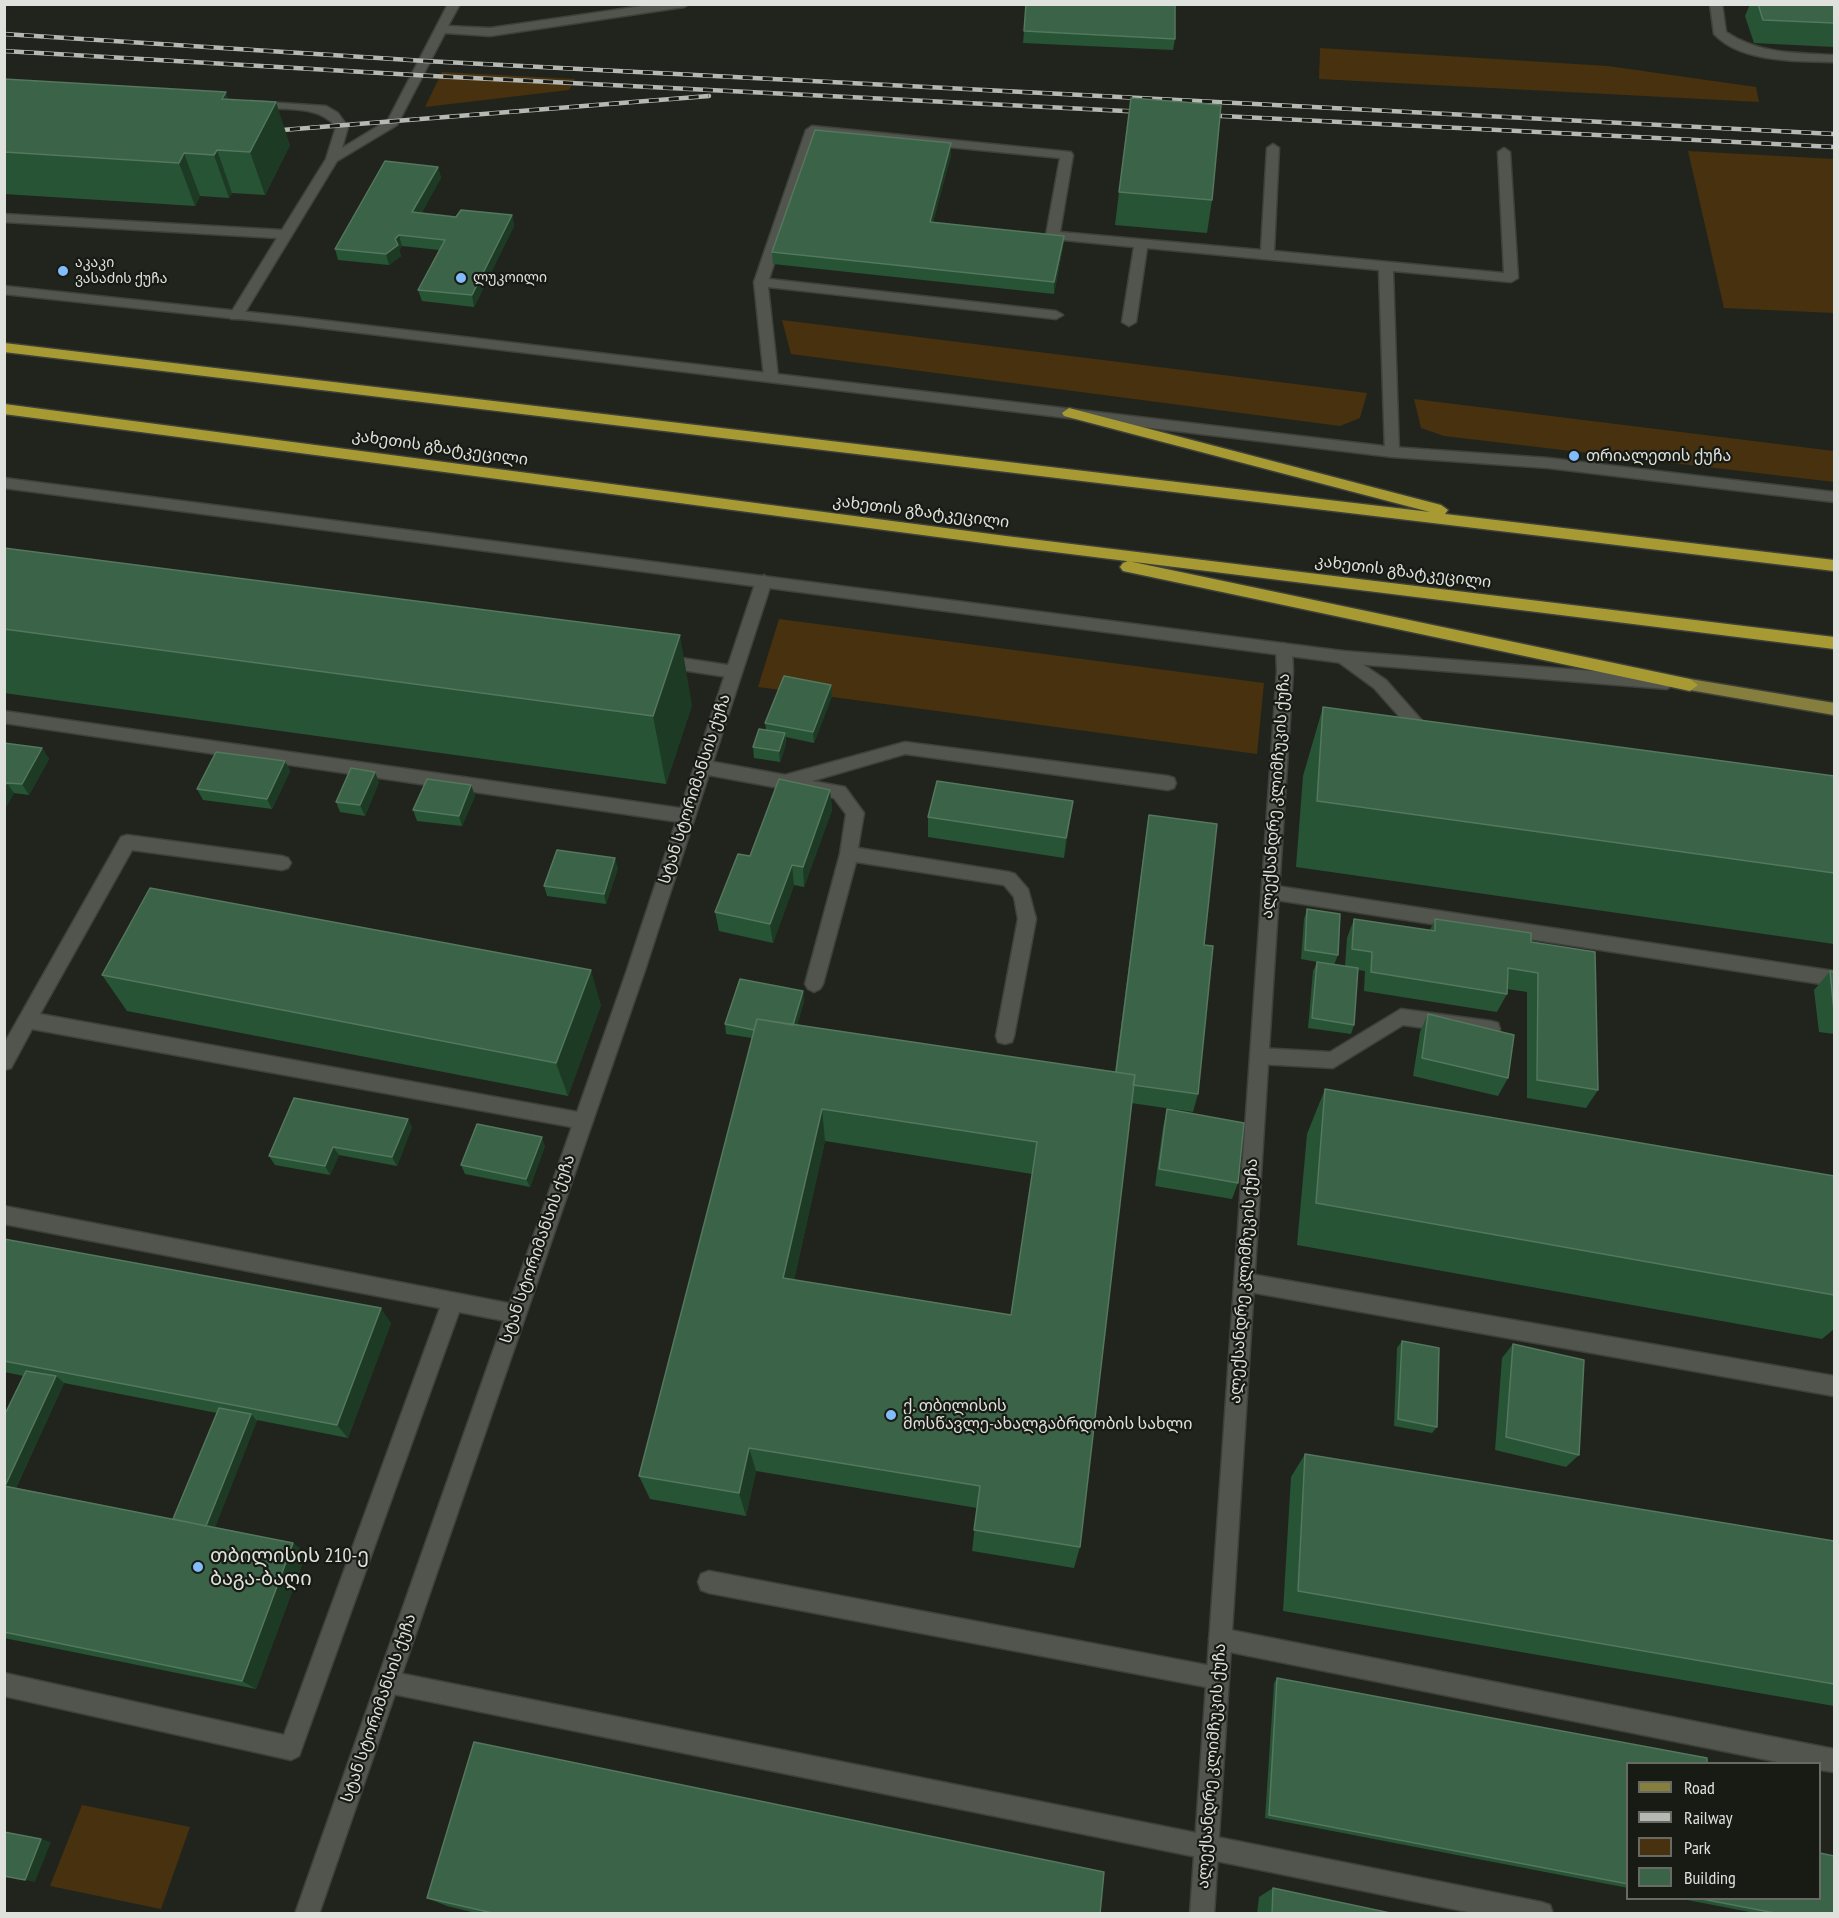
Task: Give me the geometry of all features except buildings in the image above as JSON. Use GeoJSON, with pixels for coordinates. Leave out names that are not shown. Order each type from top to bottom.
{"type":"FeatureCollection","features":[{"type":"Feature","properties":{"kind":"highway"},"geometry":{"type":"LineString","coordinates":[[4,347],[1834,566]]}},
{"type":"Feature","properties":{"kind":"highway","name":"კახეთის გზატკეცილი"},"geometry":{"type":"LineString","coordinates":[[4,409],[1006,541],[1834,643]]}},
{"type":"Feature","properties":{"kind":"highway"},"geometry":{"type":"LineString","coordinates":[[1069,414],[1509,528]]}},
{"type":"Feature","properties":{"kind":"highway"},"geometry":{"type":"LineString","coordinates":[[1006,541],[1690,685]]}},
{"type":"Feature","properties":{"kind":"main road"},"geometry":{"type":"LineString","coordinates":[[1690,685],[1834,709]]}},
{"type":"Feature","properties":{"kind":"street"},"geometry":{"type":"LineString","coordinates":[[332,159],[393,122],[439,29],[454,4]]}},
{"type":"Feature","properties":{"kind":"street"},"geometry":{"type":"LineString","coordinates":[[439,29],[490,32],[684,4]]}},
{"type":"Feature","properties":{"kind":"street"},"geometry":{"type":"LineString","coordinates":[[1716,4],[1720,34],[1733,44],[1752,51],[1775,55],[1834,59]]}},
{"type":"Feature","properties":{"kind":"street"},"geometry":{"type":"LineString","coordinates":[[236,316],[332,159],[342,127],[334,116],[321,109],[239,104]]}},
{"type":"Feature","properties":{"kind":"street"},"geometry":{"type":"LineString","coordinates":[[771,377],[761,282],[812,130],[1067,155],[1053,235],[1511,278],[1504,152]]}},
{"type":"Feature","properties":{"kind":"street"},"geometry":{"type":"LineString","coordinates":[[1267,255],[1273,148]]}},
{"type":"Feature","properties":{"kind":"street"},"geometry":{"type":"LineString","coordinates":[[4,218],[286,234]]}},
{"type":"Feature","properties":{"kind":"street"},"geometry":{"type":"LineString","coordinates":[[1129,322],[1141,244]]}},
{"type":"Feature","properties":{"kind":"street"},"geometry":{"type":"LineString","coordinates":[[1386,266],[1392,452]]}},
{"type":"Feature","properties":{"kind":"street"},"geometry":{"type":"LineString","coordinates":[[761,282],[1056,315]]}},
{"type":"Feature","properties":{"kind":"street"},"geometry":{"type":"LineString","coordinates":[[4,290],[771,377],[1392,452],[1548,463],[1834,496]]}},
{"type":"Feature","properties":{"kind":"street"},"geometry":{"type":"LineString","coordinates":[[4,483],[1343,657],[1690,685]]}},
{"type":"Feature","properties":{"kind":"street","name":"სტან სტორიმანსის ქუჩა"},"geometry":{"type":"LineString","coordinates":[[307,1914],[583,1121],[764,581]]}},
{"type":"Feature","properties":{"kind":"street","name":"ალექსანდრე კლიმჩუკის ქუჩა"},"geometry":{"type":"LineString","coordinates":[[1202,1914],[1285,671],[1284,649]]}},
{"type":"Feature","properties":{"kind":"street"},"geometry":{"type":"LineString","coordinates":[[1343,657],[1380,684],[1432,742],[1443,746]]}},
{"type":"Feature","properties":{"kind":"street"},"geometry":{"type":"LineString","coordinates":[[643,658],[734,672]]}},
{"type":"Feature","properties":{"kind":"street"},"geometry":{"type":"LineString","coordinates":[[4,717],[686,816]]}},
{"type":"Feature","properties":{"kind":"street"},"geometry":{"type":"LineString","coordinates":[[786,782],[905,748],[1168,783]]}},
{"type":"Feature","properties":{"kind":"street"},"geometry":{"type":"LineString","coordinates":[[703,767],[839,792],[855,813],[849,854],[814,984]]}},
{"type":"Feature","properties":{"kind":"street"},"geometry":{"type":"LineString","coordinates":[[4,1062],[127,842],[282,863]]}},
{"type":"Feature","properties":{"kind":"street"},"geometry":{"type":"LineString","coordinates":[[849,854],[1009,879],[1023,894],[1027,919],[1005,1036]]}},
{"type":"Feature","properties":{"kind":"street"},"geometry":{"type":"LineString","coordinates":[[1270,892],[1834,979]]}},
{"type":"Feature","properties":{"kind":"street"},"geometry":{"type":"LineString","coordinates":[[1259,1056],[1333,1060],[1401,1017],[1491,1029]]}},
{"type":"Feature","properties":{"kind":"street"},"geometry":{"type":"LineString","coordinates":[[28,1020],[583,1121]]}},
{"type":"Feature","properties":{"kind":"street"},"geometry":{"type":"LineString","coordinates":[[4,1215],[516,1313]]}},
{"type":"Feature","properties":{"kind":"street"},"geometry":{"type":"LineString","coordinates":[[1244,1282],[1834,1386]]}},
{"type":"Feature","properties":{"kind":"street"},"geometry":{"type":"LineString","coordinates":[[4,1684],[291,1748],[453,1301]]}},
{"type":"Feature","properties":{"kind":"street"},"geometry":{"type":"LineString","coordinates":[[709,1582],[1217,1678]]}},
{"type":"Feature","properties":{"kind":"street"},"geometry":{"type":"LineString","coordinates":[[1220,1639],[1834,1761]]}},
{"type":"Feature","properties":{"kind":"street"},"geometry":{"type":"LineString","coordinates":[[388,1682],[1541,1914]]}},
{"type":"Feature","properties":{"kind":"green space"},"geometry":{"type":"Polygon","coordinates":[[[1320,48],[1608,66],[1756,87],[1759,102],[1319,79],[1320,48]]]}},
{"type":"Feature","properties":{"kind":"green space"},"geometry":{"type":"Polygon","coordinates":[[[442,72],[575,79],[569,90],[425,107],[442,72]]]}},
{"type":"Feature","properties":{"kind":"green space"},"geometry":{"type":"Polygon","coordinates":[[[1688,151],[1834,159],[1834,313],[1724,308],[1688,151]]]}},
{"type":"Feature","properties":{"kind":"green space"},"geometry":{"type":"Polygon","coordinates":[[[782,320],[1367,393],[1360,418],[1340,426],[791,354],[782,320]]]}},
{"type":"Feature","properties":{"kind":"green space"},"geometry":{"type":"Polygon","coordinates":[[[1414,399],[1834,451],[1834,482],[1444,436],[1421,428],[1414,399]]]}},
{"type":"Feature","properties":{"kind":"green space"},"geometry":{"type":"Polygon","coordinates":[[[779,619],[1264,683],[1257,754],[758,687],[779,619]]]}},
{"type":"Feature","properties":{"kind":"green space"},"geometry":{"type":"Polygon","coordinates":[[[82,1805],[190,1827],[161,1909],[50,1886],[82,1805]]]}},
{"type":"Feature","properties":{"kind":"railway"},"geometry":{"type":"LineString","coordinates":[[4,34],[425,61],[1834,134]]}},
{"type":"Feature","properties":{"kind":"railway"},"geometry":{"type":"LineString","coordinates":[[4,51],[432,76],[1145,112]]}},
{"type":"Feature","properties":{"kind":"railway"},"geometry":{"type":"LineString","coordinates":[[270,131],[709,96]]}},
{"type":"Feature","properties":{"kind":"railway"},"geometry":{"type":"LineString","coordinates":[[1202,115],[1834,147]]}},
{"type":"Feature","properties":{"kind":"place","name":"აკაკი ვასაძის ქუჩა"},"geometry":{"type":"Point","coordinates":[63,271]}},
{"type":"Feature","properties":{"kind":"place","name":"ლუკოილი"},"geometry":{"type":"Point","coordinates":[461,278]}},
{"type":"Feature","properties":{"kind":"place","name":"თრიალეთის ქუჩა"},"geometry":{"type":"Point","coordinates":[1574,456]}},
{"type":"Feature","properties":{"kind":"place","name":"ქ. თბილისის მოსწავლე-ახალგაბრდობის სახლი"},"geometry":{"type":"Point","coordinates":[891,1415]}},
{"type":"Feature","properties":{"kind":"place","name":"თბილისის 210-ე ბაგა-ბაღი"},"geometry":{"type":"Point","coordinates":[198,1567]}}]}
